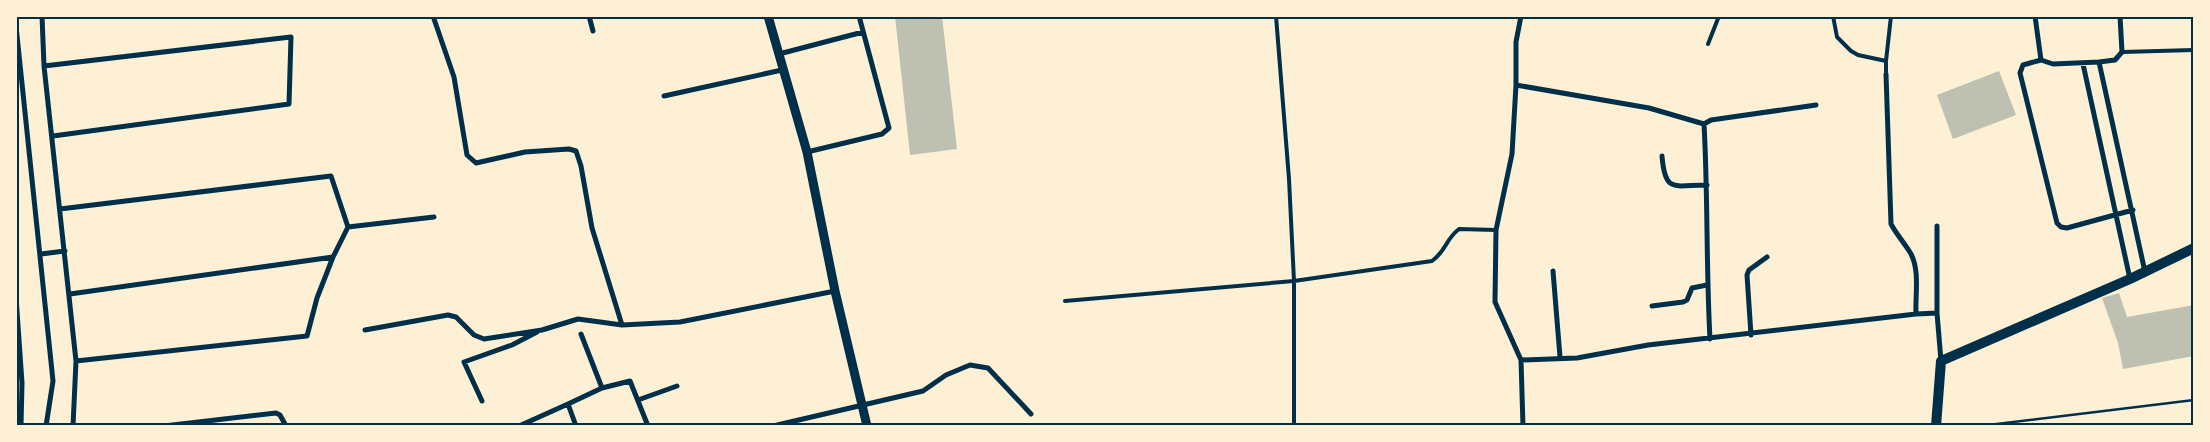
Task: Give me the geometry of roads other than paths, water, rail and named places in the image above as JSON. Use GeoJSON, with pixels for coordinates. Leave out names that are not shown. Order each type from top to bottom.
{"type":"FeatureCollection","features":[{"type":"Feature","properties":{"kind":"main road"},"geometry":{"type":"LineString","coordinates":[[1936,426],[1941,361],[2130,279],[2194,248]]}},
{"type":"Feature","properties":{"kind":"street"},"geometry":{"type":"LineString","coordinates":[[42,16],[44,66],[76,361],[73,426]]}},
{"type":"Feature","properties":{"kind":"street"},"geometry":{"type":"LineString","coordinates":[[433,16],[454,77],[467,155],[470,160],[476,163],[525,152],[569,149],[576,151],[581,166],[592,228],[622,325]]}},
{"type":"Feature","properties":{"kind":"street"},"geometry":{"type":"LineString","coordinates":[[589,16],[593,32]]}},
{"type":"Feature","properties":{"kind":"street"},"geometry":{"type":"LineString","coordinates":[[768,16],[807,152],[835,291],[867,426]]}},
{"type":"Feature","properties":{"kind":"street"},"geometry":{"type":"LineString","coordinates":[[807,152],[882,134],[888,128],[860,16]]}},
{"type":"Feature","properties":{"kind":"street"},"geometry":{"type":"LineString","coordinates":[[1521,16],[1516,42],[1516,85],[1512,154],[1496,230],[1495,302],[1521,360],[1523,426]]}},
{"type":"Feature","properties":{"kind":"street"},"geometry":{"type":"LineString","coordinates":[[2035,16],[2041,60]]}},
{"type":"Feature","properties":{"kind":"street"},"geometry":{"type":"LineString","coordinates":[[2120,16],[2122,52],[2115,60],[2083,64],[2054,64],[2041,60],[2023,65],[2020,73],[2057,223],[2061,227],[2067,228],[2133,210]]}},
{"type":"Feature","properties":{"kind":"street"},"geometry":{"type":"LineString","coordinates":[[16,26],[53,381],[46,426]]}},
{"type":"Feature","properties":{"kind":"street"},"geometry":{"type":"LineString","coordinates":[[779,54],[863,32]]}},
{"type":"Feature","properties":{"kind":"street"},"geometry":{"type":"LineString","coordinates":[[44,66],[291,37],[289,104],[53,136]]}},
{"type":"Feature","properties":{"kind":"street"},"geometry":{"type":"LineString","coordinates":[[2099,62],[2133,210],[2145,272]]}},
{"type":"Feature","properties":{"kind":"street"},"geometry":{"type":"LineString","coordinates":[[2083,64],[2118,213],[2130,279]]}},
{"type":"Feature","properties":{"kind":"street"},"geometry":{"type":"LineString","coordinates":[[664,96],[782,70]]}},
{"type":"Feature","properties":{"kind":"street"},"geometry":{"type":"LineString","coordinates":[[1886,74],[1892,224],[1911,255],[1915,268],[1916,314]]}},
{"type":"Feature","properties":{"kind":"street"},"geometry":{"type":"LineString","coordinates":[[1516,85],[1649,108],[1704,124],[1711,120],[1816,105]]}},
{"type":"Feature","properties":{"kind":"street"},"geometry":{"type":"LineString","coordinates":[[1704,124],[1710,339]]}},
{"type":"Feature","properties":{"kind":"street"},"geometry":{"type":"LineString","coordinates":[[1662,156],[1664,176],[1667,182],[1674,185],[1707,185]]}},
{"type":"Feature","properties":{"kind":"street"},"geometry":{"type":"LineString","coordinates":[[60,209],[331,176],[348,227],[333,257],[317,298],[307,336],[76,361]]}},
{"type":"Feature","properties":{"kind":"street"},"geometry":{"type":"LineString","coordinates":[[348,227],[434,217]]}},
{"type":"Feature","properties":{"kind":"street"},"geometry":{"type":"LineString","coordinates":[[1937,226],[1937,314],[1941,361]]}},
{"type":"Feature","properties":{"kind":"street"},"geometry":{"type":"LineString","coordinates":[[41,254],[65,251]]}},
{"type":"Feature","properties":{"kind":"street"},"geometry":{"type":"LineString","coordinates":[[70,294],[333,257]]}},
{"type":"Feature","properties":{"kind":"street"},"geometry":{"type":"LineString","coordinates":[[1751,335],[1746,275],[1749,270],[1768,257]]}},
{"type":"Feature","properties":{"kind":"street"},"geometry":{"type":"LineString","coordinates":[[1552,271],[1560,357]]}},
{"type":"Feature","properties":{"kind":"street"},"geometry":{"type":"LineString","coordinates":[[1652,306],[1683,302],[1687,300],[1692,288],[1707,285]]}},
{"type":"Feature","properties":{"kind":"street"},"geometry":{"type":"LineString","coordinates":[[365,330],[448,315],[456,317],[474,335],[484,339],[542,330],[578,319],[622,325],[680,322],[835,291]]}},
{"type":"Feature","properties":{"kind":"street"},"geometry":{"type":"LineString","coordinates":[[16,298],[22,382],[21,426]]}},
{"type":"Feature","properties":{"kind":"street"},"geometry":{"type":"LineString","coordinates":[[1521,360],[1560,357],[1577,358],[1648,345],[1751,335],[1916,314],[1937,314]]}},
{"type":"Feature","properties":{"kind":"street"},"geometry":{"type":"LineString","coordinates":[[482,401],[464,362],[512,345],[542,330]]}},
{"type":"Feature","properties":{"kind":"street"},"geometry":{"type":"LineString","coordinates":[[581,334],[602,388]]}},
{"type":"Feature","properties":{"kind":"street"},"geometry":{"type":"LineString","coordinates":[[773,426],[923,390],[946,375],[970,365],[988,368],[1031,414]]}},
{"type":"Feature","properties":{"kind":"street"},"geometry":{"type":"LineString","coordinates":[[519,426],[602,388],[630,381],[648,426]]}},
{"type":"Feature","properties":{"kind":"street"},"geometry":{"type":"LineString","coordinates":[[638,400],[677,386]]}},
{"type":"Feature","properties":{"kind":"street"},"geometry":{"type":"LineString","coordinates":[[568,404],[576,426]]}},
{"type":"Feature","properties":{"kind":"street"},"geometry":{"type":"LineString","coordinates":[[164,426],[276,413],[280,415],[286,426]]}},
{"type":"Feature","properties":{"kind":"lane"},"geometry":{"type":"LineString","coordinates":[[1276,16],[1288,170],[1294,281],[1294,426]]}},
{"type":"Feature","properties":{"kind":"lane"},"geometry":{"type":"LineString","coordinates":[[1708,44],[1719,16]]}},
{"type":"Feature","properties":{"kind":"lane"},"geometry":{"type":"LineString","coordinates":[[1832,16],[1837,37],[1851,51],[1858,55],[1886,61]]}},
{"type":"Feature","properties":{"kind":"lane"},"geometry":{"type":"LineString","coordinates":[[1886,74],[1891,16]]}},
{"type":"Feature","properties":{"kind":"lane"},"geometry":{"type":"LineString","coordinates":[[2122,52],[2194,50]]}},
{"type":"Feature","properties":{"kind":"lane"},"geometry":{"type":"LineString","coordinates":[[1065,300],[1294,281],[1432,261],[1444,252],[1449,237],[1459,229],[1496,230]]}}]}
